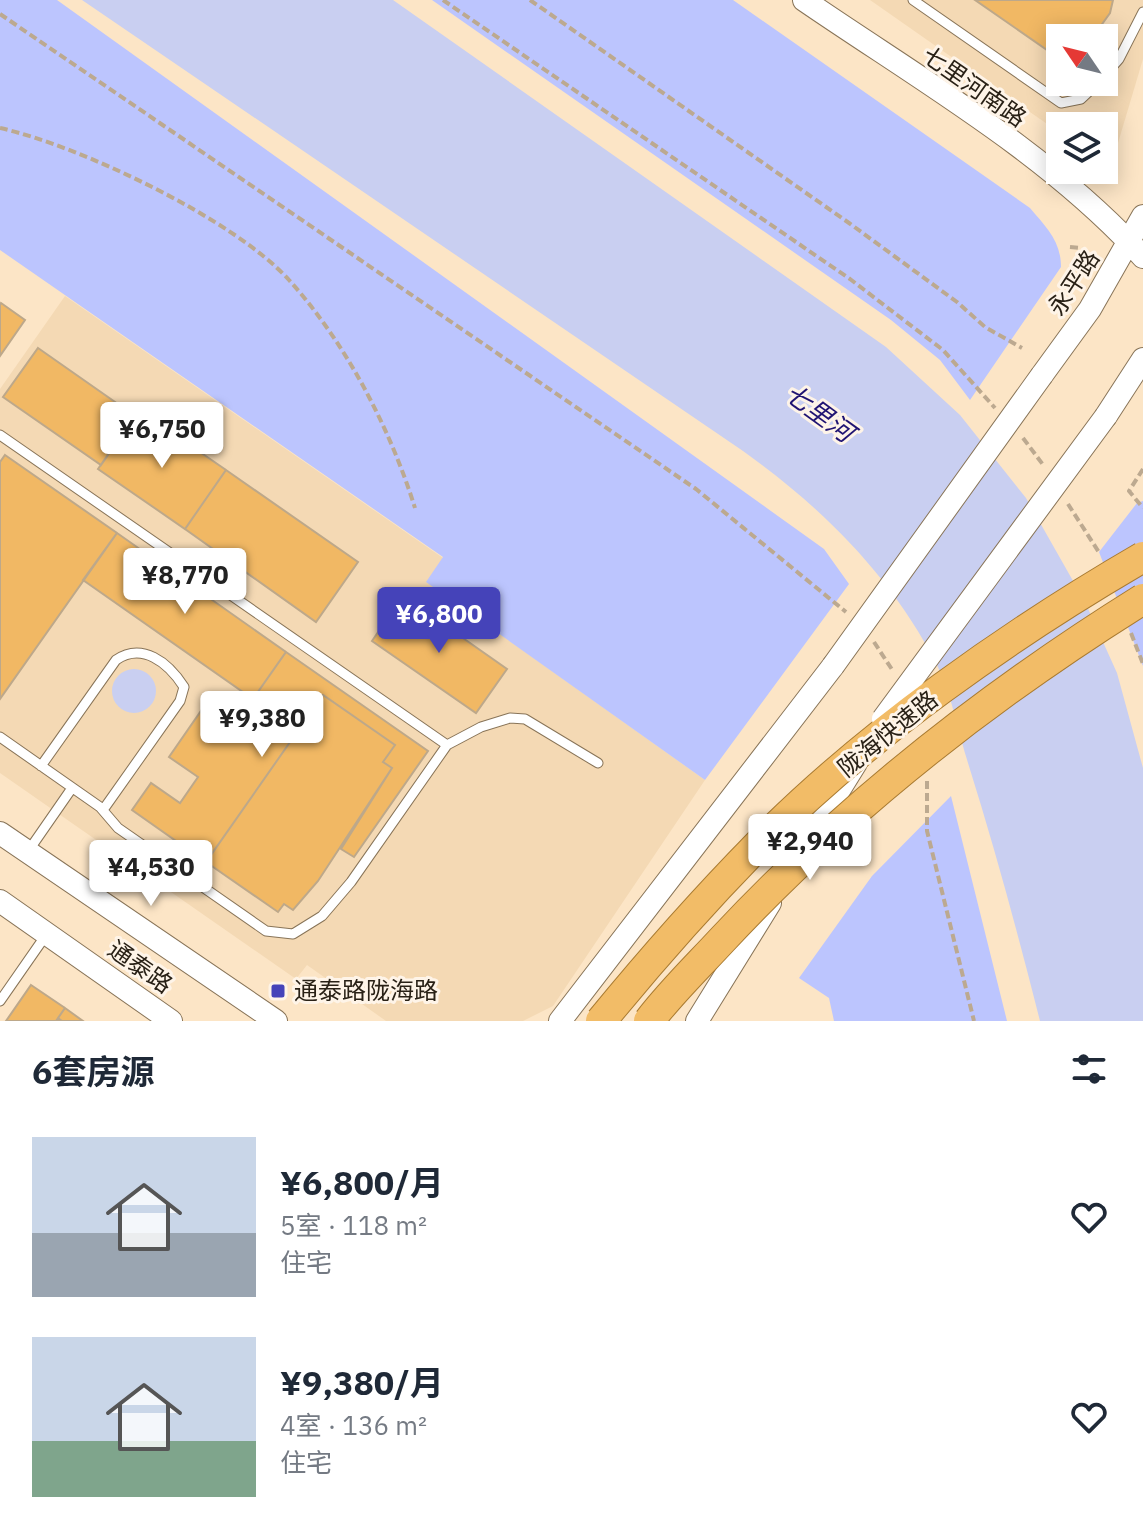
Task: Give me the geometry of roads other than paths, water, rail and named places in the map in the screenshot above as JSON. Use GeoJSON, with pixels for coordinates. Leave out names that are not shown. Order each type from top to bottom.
{"type":"FeatureCollection","features":[{"type":"Feature","properties":{"kind":"highway","name":"陇海快速路"},"geometry":{"type":"LineString","coordinates":[[601,1021],[761,843],[810,798],[928,701],[1043,617],[1143,557]]}},
{"type":"Feature","properties":{"kind":"highway","name":"陇海快速路"},"geometry":{"type":"LineString","coordinates":[[649,1021],[779,880],[862,804],[939,741],[1061,651],[1136,612]]}},
{"type":"Feature","properties":{"kind":"street","name":"七里河南路"},"geometry":{"type":"LineString","coordinates":[[804,0],[998,133],[1101,215],[1136,250]]}},
{"type":"Feature","properties":{"kind":"street","name":"永平路"},"geometry":{"type":"LineString","coordinates":[[560,1021],[833,666],[1090,309],[1136,250],[1143,216]]}},
{"type":"Feature","properties":{"kind":"street"},"geometry":{"type":"LineString","coordinates":[[697,1021],[883,719],[1106,416],[1143,359]]}},
{"type":"Feature","properties":{"kind":"street","name":"通泰路"},"geometry":{"type":"LineString","coordinates":[[0,833],[276,1021]]}},
{"type":"Feature","properties":{"kind":"street","name":"通泰路"},"geometry":{"type":"LineString","coordinates":[[0,901],[171,1021]]}},
{"type":"Feature","properties":{"kind":"lane"},"geometry":{"type":"LineString","coordinates":[[913,0],[1046,93]]}},
{"type":"Feature","properties":{"kind":"lane"},"geometry":{"type":"LineString","coordinates":[[1118,60],[1143,12]]}},
{"type":"Feature","properties":{"kind":"lane"},"geometry":{"type":"LineString","coordinates":[[1051,96],[1061,103],[1084,96]]}},
{"type":"Feature","properties":{"kind":"lane"},"geometry":{"type":"LineString","coordinates":[[0,435],[447,745]]}},
{"type":"Feature","properties":{"kind":"lane"},"geometry":{"type":"LineString","coordinates":[[41,766],[116,660],[129,651],[145,652],[175,673],[184,687],[180,701],[103,810]]}},
{"type":"Feature","properties":{"kind":"lane"},"geometry":{"type":"LineString","coordinates":[[0,737],[103,810],[118,828],[266,931],[293,934],[322,916],[351,882],[447,745],[481,727],[510,718],[525,719],[598,763]]}},
{"type":"Feature","properties":{"kind":"lane"},"geometry":{"type":"LineString","coordinates":[[27,852],[72,788]]}},
{"type":"Feature","properties":{"kind":"lane"},"geometry":{"type":"LineString","coordinates":[[0,1001],[47,933]]}},
{"type":"Feature","properties":{"kind":"water","name":"七里河"},"geometry":{"type":"Polygon","coordinates":[[[82,0],[393,0],[886,347],[960,415],[1026,498],[1085,602],[1117,673],[1143,768],[1143,1021],[1040,1021],[997,859],[951,701],[937,665],[899,602],[828,521],[743,451],[82,0]]]}},
{"type":"Feature","properties":{"kind":"water"},"geometry":{"type":"Polygon","coordinates":[[[134,669],[150,675],[156,691],[150,707],[134,713],[118,707],[112,691],[118,675],[134,669]]]}},
{"type":"Feature","properties":{"kind":"place","name":"通泰路陇海路"},"geometry":{"type":"Point","coordinates":[278,991]}}]}
